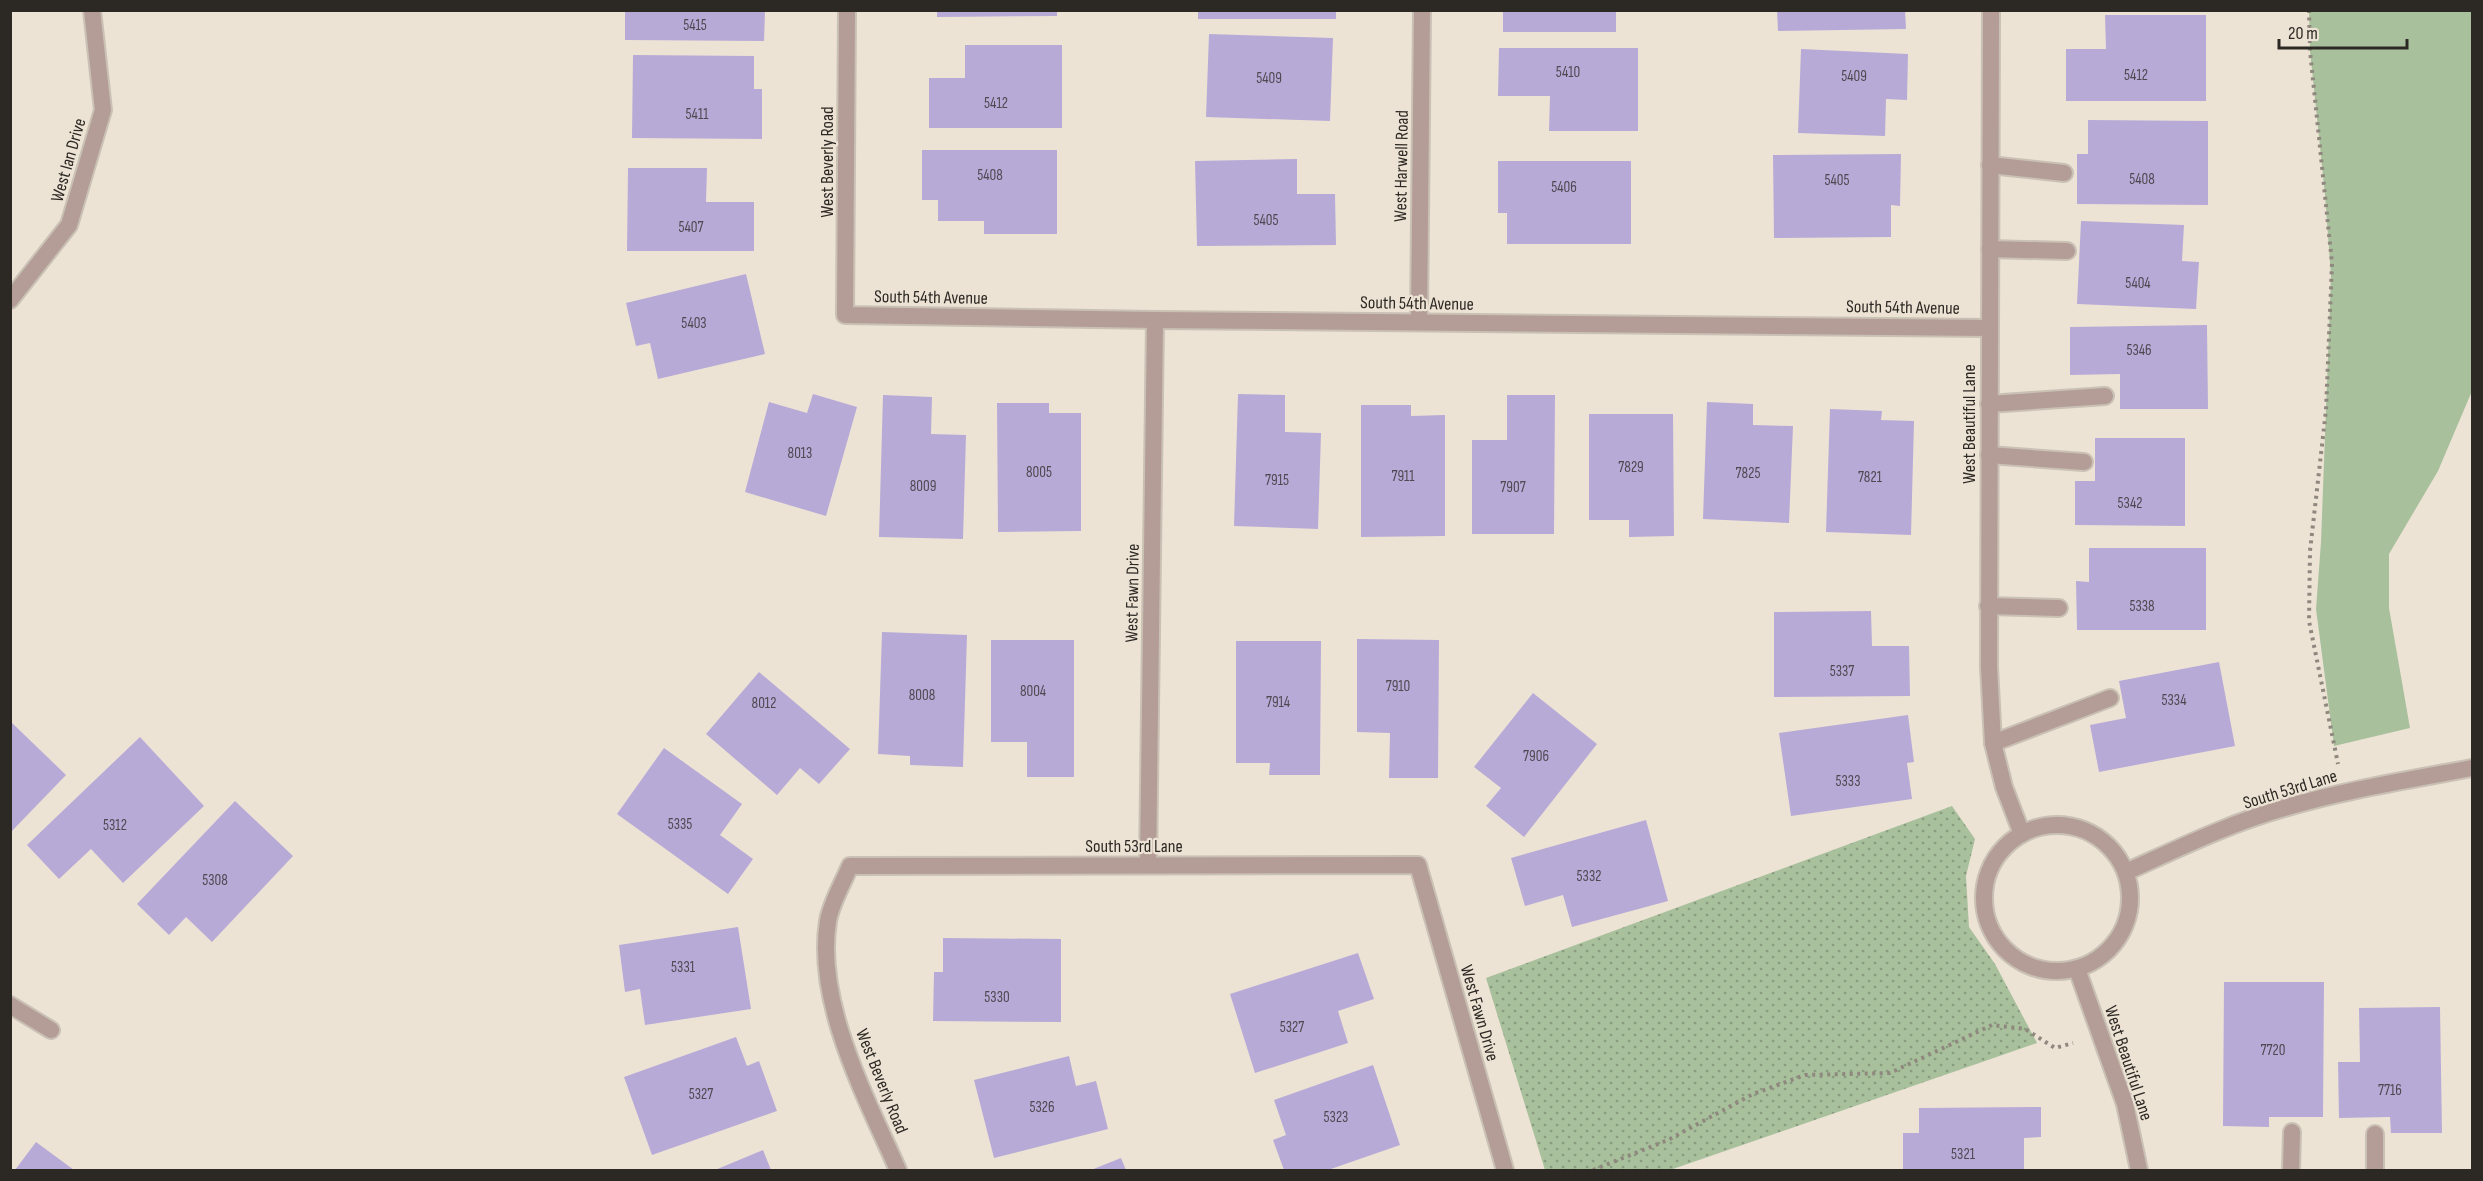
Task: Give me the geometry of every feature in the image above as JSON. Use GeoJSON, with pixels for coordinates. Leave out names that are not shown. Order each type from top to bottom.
{"type":"FeatureCollection","features":[{"type":"Feature","properties":{"kind":"street","name":"West Ian Drive"},"geometry":{"type":"LineString","coordinates":[[10,300],[69,225],[103,110],[92,10]]}},
{"type":"Feature","properties":{"kind":"street","name":"West Beverly Road"},"geometry":{"type":"LineString","coordinates":[[845,315],[847,10]]}},
{"type":"Feature","properties":{"kind":"street","name":"West Harwell Road"},"geometry":{"type":"LineString","coordinates":[[1419,322],[1422,10]]}},
{"type":"Feature","properties":{"kind":"street","name":"West Beautiful Lane"},"geometry":{"type":"LineString","coordinates":[[1991,10],[1989,667],[1993,743],[2004,787],[2022,834]]}},
{"type":"Feature","properties":{"kind":"street"},"geometry":{"type":"LineString","coordinates":[[1990,165],[2064,173]]}},
{"type":"Feature","properties":{"kind":"street"},"geometry":{"type":"LineString","coordinates":[[1990,249],[2067,251]]}},
{"type":"Feature","properties":{"kind":"street","name":"South 54th Avenue"},"geometry":{"type":"LineString","coordinates":[[845,315],[1989,328]]}},
{"type":"Feature","properties":{"kind":"street","name":"West Fawn Drive"},"geometry":{"type":"LineString","coordinates":[[1148,865],[1155,320]]}},
{"type":"Feature","properties":{"kind":"street"},"geometry":{"type":"LineString","coordinates":[[1989,404],[2105,396]]}},
{"type":"Feature","properties":{"kind":"street"},"geometry":{"type":"LineString","coordinates":[[1989,455],[2084,462]]}},
{"type":"Feature","properties":{"kind":"street"},"geometry":{"type":"LineString","coordinates":[[1988,606],[2059,608]]}},
{"type":"Feature","properties":{"kind":"street"},"geometry":{"type":"LineString","coordinates":[[1993,743],[2110,698]]}},
{"type":"Feature","properties":{"kind":"street","name":"South 53rd Lane"},"geometry":{"type":"LineString","coordinates":[[2126,872],[2201,839],[2281,809],[2344,792],[2472,768]]}},
{"type":"Feature","properties":{"kind":"street"},"geometry":{"type":"LineString","coordinates":[[2050,824],[2074,826],[2096,835],[2114,851],[2126,872],[2130,896],[2127,920],[2117,941],[2100,959],[2077,969],[2053,972],[2029,966],[2008,953],[1992,934],[1984,911],[1984,886],[1992,864],[2007,844],[2027,830],[2050,824]]}},
{"type":"Feature","properties":{"kind":"street","name":"South 53rd Lane"},"geometry":{"type":"LineString","coordinates":[[850,866],[1418,865]]}},
{"type":"Feature","properties":{"kind":"street","name":"West Fawn Drive"},"geometry":{"type":"LineString","coordinates":[[1418,865],[1505,1170]]}},
{"type":"Feature","properties":{"kind":"street","name":"West Beverly Road"},"geometry":{"type":"LineString","coordinates":[[850,866],[828,920],[827,976],[846,1053],[898,1170]]}},
{"type":"Feature","properties":{"kind":"street","name":"West Beautiful Lane"},"geometry":{"type":"LineString","coordinates":[[2077,969],[2125,1104],[2139,1170]]}},
{"type":"Feature","properties":{"kind":"street"},"geometry":{"type":"LineString","coordinates":[[10,1005],[51,1030]]}},
{"type":"Feature","properties":{"kind":"street"},"geometry":{"type":"LineString","coordinates":[[2291,1170],[2292,1132]]}},
{"type":"Feature","properties":{"kind":"street"},"geometry":{"type":"LineString","coordinates":[[2375,1134],[2375,1170]]}},
{"type":"Feature","properties":{"kind":"path"},"geometry":{"type":"LineString","coordinates":[[2309,10],[2310,51],[2332,264],[2326,410],[2310,551],[2309,621],[2344,792]]}},
{"type":"Feature","properties":{"kind":"path"},"geometry":{"type":"LineString","coordinates":[[1593,1170],[1668,1140],[1753,1094],[1805,1074],[1890,1073],[1992,1025],[2025,1029],[2055,1048],[2102,1036]]}},
{"type":"Feature","properties":{"kind":"green space"},"geometry":{"type":"Polygon","coordinates":[[[2309,11],[2472,11],[2472,391],[2438,471],[2389,554],[2389,608],[2410,728],[2334,746],[2316,609],[2321,542],[2331,276],[2310,51],[2309,11]]]}},
{"type":"Feature","properties":{"kind":"green space"},"geometry":{"type":"Polygon","coordinates":[[[1952,806],[1975,839],[1966,876],[1969,927],[1995,964],[2037,1043],[1670,1170],[1545,1170],[1486,978],[1952,806]]]}},
{"type":"Feature","properties":{"kind":"building"},"geometry":{"type":"Polygon","coordinates":[[[625,10],[765,10],[764,41],[625,40],[625,10]]]}},
{"type":"Feature","properties":{"kind":"building"},"geometry":{"type":"Polygon","coordinates":[[[937,10],[1057,10],[1057,16],[937,17],[937,10]]]}},
{"type":"Feature","properties":{"kind":"building"},"geometry":{"type":"Polygon","coordinates":[[[1198,10],[1336,10],[1336,19],[1198,19],[1198,10]]]}},
{"type":"Feature","properties":{"kind":"building"},"geometry":{"type":"Polygon","coordinates":[[[1503,10],[1616,10],[1616,32],[1503,32],[1503,10]]]}},
{"type":"Feature","properties":{"kind":"building"},"geometry":{"type":"Polygon","coordinates":[[[1777,10],[1905,10],[1906,29],[1778,31],[1777,10]]]}},
{"type":"Feature","properties":{"kind":"building"},"geometry":{"type":"Polygon","coordinates":[[[2105,15],[2206,15],[2206,101],[2066,101],[2066,49],[2106,49],[2105,15]]]}},
{"type":"Feature","properties":{"kind":"building"},"geometry":{"type":"Polygon","coordinates":[[[1209,34],[1333,38],[1330,121],[1206,117],[1209,34]]]}},
{"type":"Feature","properties":{"kind":"building"},"geometry":{"type":"Polygon","coordinates":[[[965,45],[1062,45],[1062,128],[929,128],[929,78],[965,78],[965,45]]]}},
{"type":"Feature","properties":{"kind":"building"},"geometry":{"type":"Polygon","coordinates":[[[1499,48],[1638,48],[1638,131],[1549,131],[1550,96],[1498,96],[1499,48]]]}},
{"type":"Feature","properties":{"kind":"building"},"geometry":{"type":"Polygon","coordinates":[[[1801,49],[1908,54],[1907,100],[1886,99],[1885,136],[1798,133],[1801,49]]]}},
{"type":"Feature","properties":{"kind":"building"},"geometry":{"type":"Polygon","coordinates":[[[633,55],[754,56],[754,89],[762,89],[762,139],[632,138],[633,55]]]}},
{"type":"Feature","properties":{"kind":"building"},"geometry":{"type":"Polygon","coordinates":[[[2088,120],[2208,121],[2208,205],[2077,204],[2077,154],[2088,154],[2088,120]]]}},
{"type":"Feature","properties":{"kind":"building"},"geometry":{"type":"Polygon","coordinates":[[[922,150],[1057,150],[1057,234],[984,234],[984,221],[938,221],[938,200],[922,200],[922,150]]]}},
{"type":"Feature","properties":{"kind":"building"},"geometry":{"type":"Polygon","coordinates":[[[1901,154],[1900,206],[1891,205],[1891,237],[1774,238],[1773,155],[1901,154]]]}},
{"type":"Feature","properties":{"kind":"building"},"geometry":{"type":"Polygon","coordinates":[[[1297,159],[1297,194],[1335,194],[1336,245],[1197,246],[1195,161],[1297,159]]]}},
{"type":"Feature","properties":{"kind":"building"},"geometry":{"type":"Polygon","coordinates":[[[1498,161],[1631,161],[1631,244],[1507,244],[1507,213],[1498,213],[1498,161]]]}},
{"type":"Feature","properties":{"kind":"building"},"geometry":{"type":"Polygon","coordinates":[[[628,168],[707,168],[706,202],[754,202],[754,251],[627,251],[628,168]]]}},
{"type":"Feature","properties":{"kind":"building"},"geometry":{"type":"Polygon","coordinates":[[[2081,221],[2184,225],[2182,261],[2199,262],[2196,309],[2077,304],[2081,221]]]}},
{"type":"Feature","properties":{"kind":"building"},"geometry":{"type":"Polygon","coordinates":[[[746,274],[765,354],[658,379],[650,343],[636,346],[626,303],[746,274]]]}},
{"type":"Feature","properties":{"kind":"building"},"geometry":{"type":"Polygon","coordinates":[[[2207,325],[2208,409],[2120,409],[2120,374],[2070,375],[2070,327],[2207,325]]]}},
{"type":"Feature","properties":{"kind":"building"},"geometry":{"type":"Polygon","coordinates":[[[813,394],[857,407],[826,516],[745,492],[769,402],[807,413],[813,394]]]}},
{"type":"Feature","properties":{"kind":"building"},"geometry":{"type":"Polygon","coordinates":[[[1238,394],[1285,395],[1285,432],[1321,433],[1318,529],[1234,526],[1238,394]]]}},
{"type":"Feature","properties":{"kind":"building"},"geometry":{"type":"Polygon","coordinates":[[[883,395],[932,397],[931,434],[966,435],[963,539],[879,537],[883,395]]]}},
{"type":"Feature","properties":{"kind":"building"},"geometry":{"type":"Polygon","coordinates":[[[1507,395],[1555,395],[1554,534],[1472,534],[1472,440],[1507,440],[1507,395]]]}},
{"type":"Feature","properties":{"kind":"building"},"geometry":{"type":"Polygon","coordinates":[[[1707,402],[1753,404],[1753,425],[1793,426],[1789,523],[1703,519],[1707,402]]]}},
{"type":"Feature","properties":{"kind":"building"},"geometry":{"type":"Polygon","coordinates":[[[997,403],[1049,403],[1049,413],[1081,413],[1081,531],[998,532],[997,403]]]}},
{"type":"Feature","properties":{"kind":"building"},"geometry":{"type":"Polygon","coordinates":[[[1361,405],[1411,405],[1411,416],[1445,415],[1445,536],[1361,537],[1361,405]]]}},
{"type":"Feature","properties":{"kind":"building"},"geometry":{"type":"Polygon","coordinates":[[[1830,409],[1882,411],[1881,420],[1914,421],[1911,535],[1826,532],[1830,409]]]}},
{"type":"Feature","properties":{"kind":"building"},"geometry":{"type":"Polygon","coordinates":[[[1589,414],[1673,414],[1674,536],[1629,537],[1629,520],[1589,520],[1589,414]]]}},
{"type":"Feature","properties":{"kind":"building"},"geometry":{"type":"Polygon","coordinates":[[[2095,438],[2185,438],[2185,526],[2075,525],[2075,481],[2095,481],[2095,438]]]}},
{"type":"Feature","properties":{"kind":"building"},"geometry":{"type":"Polygon","coordinates":[[[2089,548],[2206,548],[2206,630],[2077,630],[2076,581],[2089,582],[2089,548]]]}},
{"type":"Feature","properties":{"kind":"building"},"geometry":{"type":"Polygon","coordinates":[[[1871,611],[1872,646],[1909,646],[1910,696],[1774,697],[1774,612],[1871,611]]]}},
{"type":"Feature","properties":{"kind":"building"},"geometry":{"type":"Polygon","coordinates":[[[882,632],[967,635],[963,767],[910,765],[910,756],[878,754],[882,632]]]}},
{"type":"Feature","properties":{"kind":"building"},"geometry":{"type":"Polygon","coordinates":[[[1357,639],[1439,640],[1438,778],[1389,778],[1390,733],[1357,732],[1357,639]]]}},
{"type":"Feature","properties":{"kind":"building"},"geometry":{"type":"Polygon","coordinates":[[[991,640],[1074,640],[1074,777],[1027,777],[1027,742],[991,742],[991,640]]]}},
{"type":"Feature","properties":{"kind":"building"},"geometry":{"type":"Polygon","coordinates":[[[1236,641],[1321,641],[1320,775],[1269,775],[1270,763],[1236,763],[1236,641]]]}},
{"type":"Feature","properties":{"kind":"building"},"geometry":{"type":"Polygon","coordinates":[[[2219,662],[2235,746],[2099,772],[2090,725],[2126,718],[2119,681],[2219,662]]]}},
{"type":"Feature","properties":{"kind":"building"},"geometry":{"type":"Polygon","coordinates":[[[759,672],[850,749],[819,784],[800,768],[777,795],[706,734],[759,672]]]}},
{"type":"Feature","properties":{"kind":"building"},"geometry":{"type":"Polygon","coordinates":[[[1533,693],[1597,744],[1524,837],[1486,806],[1501,788],[1474,767],[1533,693]]]}},
{"type":"Feature","properties":{"kind":"building"},"geometry":{"type":"Polygon","coordinates":[[[1908,715],[1914,762],[1907,763],[1912,799],[1791,816],[1779,733],[1908,715]]]}},
{"type":"Feature","properties":{"kind":"building"},"geometry":{"type":"Polygon","coordinates":[[[10,721],[66,775],[10,833],[10,721]]]}},
{"type":"Feature","properties":{"kind":"building"},"geometry":{"type":"Polygon","coordinates":[[[140,737],[204,806],[123,883],[91,849],[59,879],[27,845],[140,737]]]}},
{"type":"Feature","properties":{"kind":"building"},"geometry":{"type":"Polygon","coordinates":[[[664,748],[742,804],[720,835],[753,859],[728,894],[617,814],[664,748]]]}},
{"type":"Feature","properties":{"kind":"building"},"geometry":{"type":"Polygon","coordinates":[[[235,801],[293,856],[212,942],[186,917],[169,935],[137,904],[235,801]]]}},
{"type":"Feature","properties":{"kind":"building"},"geometry":{"type":"Polygon","coordinates":[[[1646,820],[1668,901],[1572,927],[1563,895],[1525,906],[1511,858],[1646,820]]]}},
{"type":"Feature","properties":{"kind":"building"},"geometry":{"type":"Polygon","coordinates":[[[738,927],[751,1009],[645,1025],[640,989],[625,992],[619,945],[738,927]]]}},
{"type":"Feature","properties":{"kind":"building"},"geometry":{"type":"Polygon","coordinates":[[[943,938],[1061,939],[1061,1022],[933,1021],[934,972],[943,972],[943,938]]]}},
{"type":"Feature","properties":{"kind":"building"},"geometry":{"type":"Polygon","coordinates":[[[1358,953],[1374,999],[1338,1011],[1348,1043],[1255,1073],[1230,994],[1358,953]]]}},
{"type":"Feature","properties":{"kind":"building"},"geometry":{"type":"Polygon","coordinates":[[[2224,982],[2324,982],[2323,1117],[2269,1117],[2269,1127],[2223,1126],[2224,982]]]}},
{"type":"Feature","properties":{"kind":"building"},"geometry":{"type":"Polygon","coordinates":[[[2440,1007],[2442,1133],[2391,1133],[2390,1117],[2339,1118],[2338,1062],[2360,1062],[2359,1008],[2440,1007]]]}},
{"type":"Feature","properties":{"kind":"building"},"geometry":{"type":"Polygon","coordinates":[[[736,1037],[747,1066],[759,1061],[777,1111],[652,1155],[624,1077],[736,1037]]]}},
{"type":"Feature","properties":{"kind":"building"},"geometry":{"type":"Polygon","coordinates":[[[1069,1056],[1076,1086],[1096,1081],[1108,1129],[994,1158],[974,1080],[1069,1056]]]}},
{"type":"Feature","properties":{"kind":"building"},"geometry":{"type":"Polygon","coordinates":[[[1373,1065],[1400,1145],[1328,1170],[1284,1170],[1273,1140],[1286,1135],[1274,1100],[1373,1065]]]}},
{"type":"Feature","properties":{"kind":"building"},"geometry":{"type":"Polygon","coordinates":[[[2041,1107],[2041,1137],[2024,1138],[2024,1170],[1903,1170],[1903,1133],[1919,1133],[1919,1108],[2041,1107]]]}},
{"type":"Feature","properties":{"kind":"building"},"geometry":{"type":"Polygon","coordinates":[[[36,1142],[74,1170],[15,1170],[36,1142]]]}},
{"type":"Feature","properties":{"kind":"building"},"geometry":{"type":"Polygon","coordinates":[[[763,1150],[771,1170],[715,1170],[763,1150]]]}},
{"type":"Feature","properties":{"kind":"building"},"geometry":{"type":"Polygon","coordinates":[[[1121,1158],[1126,1170],[1091,1170],[1121,1158]]]}}]}
